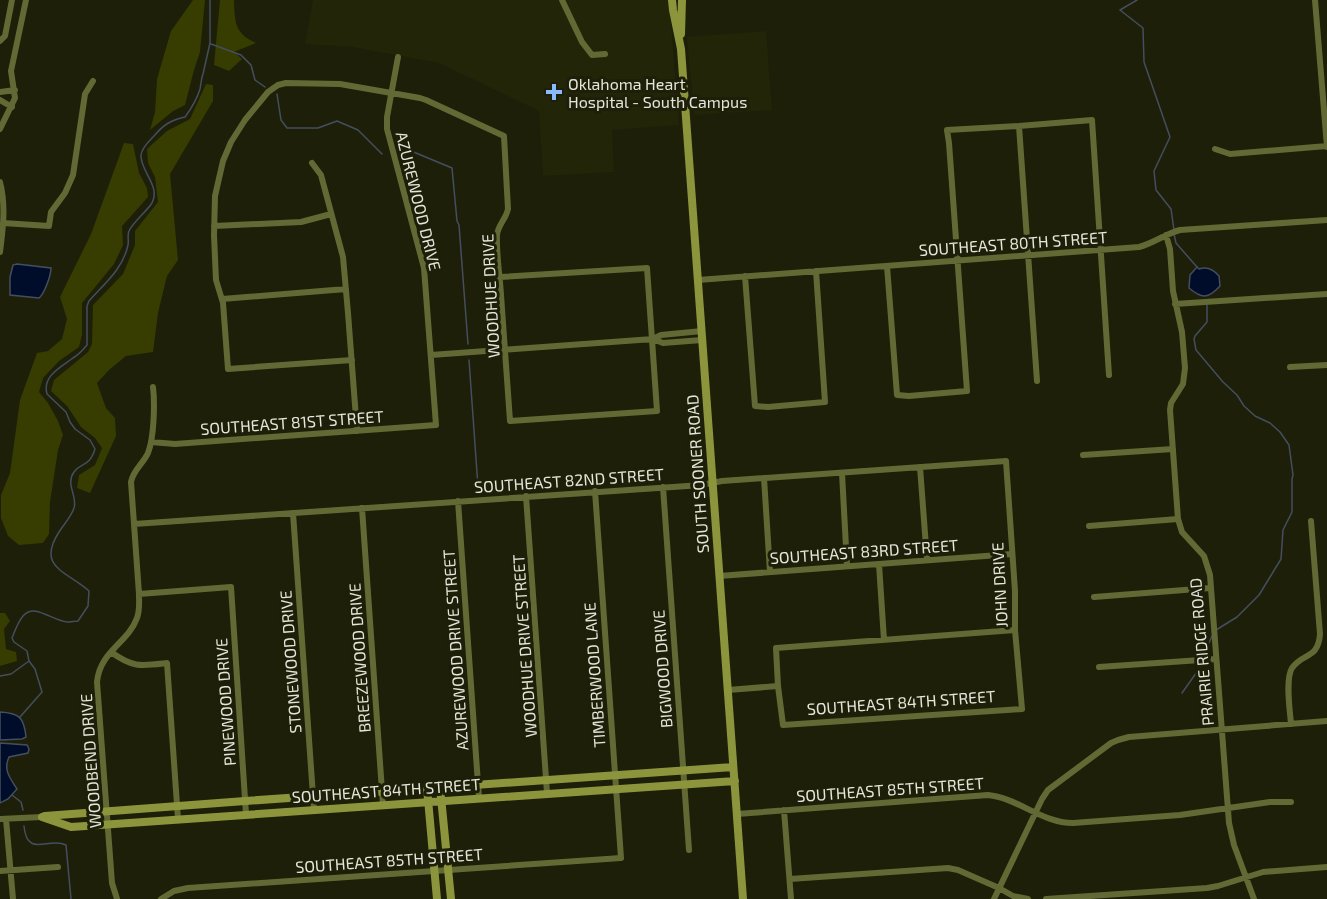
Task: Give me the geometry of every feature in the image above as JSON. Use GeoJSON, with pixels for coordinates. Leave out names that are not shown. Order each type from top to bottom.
{"type":"FeatureCollection","features":[{"type":"Feature","properties":{"kind":"street"},"geometry":{"type":"LineString","coordinates":[[0,41],[5,36],[12,0]]}},
{"type":"Feature","properties":{"kind":"street"},"geometry":{"type":"LineString","coordinates":[[0,129],[15,98],[12,65],[26,0]]}},
{"type":"Feature","properties":{"kind":"street"},"geometry":{"type":"LineString","coordinates":[[562,0],[584,45],[592,55],[605,54]]}},
{"type":"Feature","properties":{"kind":"street","name":"SOUTH SOONER ROAD"},"geometry":{"type":"LineString","coordinates":[[672,0],[681,46]]}},
{"type":"Feature","properties":{"kind":"street","name":"SOUTH SOONER ROAD"},"geometry":{"type":"LineString","coordinates":[[682,0],[681,46],[743,899]]}},
{"type":"Feature","properties":{"kind":"street"},"geometry":{"type":"LineString","coordinates":[[1215,149],[1230,154],[1327,147],[1316,0]]}},
{"type":"Feature","properties":{"kind":"street","name":"AZUREWOOD DRIVE"},"geometry":{"type":"LineString","coordinates":[[398,57],[387,117],[387,129],[424,268],[435,425]]}},
{"type":"Feature","properties":{"kind":"street"},"geometry":{"type":"LineString","coordinates":[[3,223],[49,226],[51,212],[65,193],[73,175],[85,93],[93,81]]}},
{"type":"Feature","properties":{"kind":"street"},"geometry":{"type":"LineString","coordinates":[[352,360],[228,369],[224,310],[216,280],[215,196],[223,161],[237,132],[268,92],[278,85],[293,82],[340,84],[391,93]]}},
{"type":"Feature","properties":{"kind":"street"},"geometry":{"type":"LineString","coordinates":[[0,93],[15,90]]}},
{"type":"Feature","properties":{"kind":"street","name":"WOODHUE DRIVE"},"geometry":{"type":"LineString","coordinates":[[391,93],[426,100],[504,136],[508,209],[497,234],[510,421],[657,411],[652,339]]}},
{"type":"Feature","properties":{"kind":"street"},"geometry":{"type":"LineString","coordinates":[[0,100],[12,107]]}},
{"type":"Feature","properties":{"kind":"street"},"geometry":{"type":"LineString","coordinates":[[887,266],[897,395],[967,391],[949,143],[946,130],[1092,120],[1109,375]]}},
{"type":"Feature","properties":{"kind":"street"},"geometry":{"type":"LineString","coordinates":[[1019,126],[1037,381]]}},
{"type":"Feature","properties":{"kind":"street"},"geometry":{"type":"LineString","coordinates":[[312,163],[321,175],[343,257],[357,431]]}},
{"type":"Feature","properties":{"kind":"street"},"geometry":{"type":"LineString","coordinates":[[0,182],[3,223],[0,252]]}},
{"type":"Feature","properties":{"kind":"street"},"geometry":{"type":"LineString","coordinates":[[214,226],[301,222],[331,213]]}},
{"type":"Feature","properties":{"kind":"street","name":"SOUTHEAST 80TH STREET"},"geometry":{"type":"LineString","coordinates":[[698,279],[1138,247],[1180,230],[1327,220]]}},
{"type":"Feature","properties":{"kind":"street","name":"PRAIRIE RIDGE ROAD"},"geometry":{"type":"LineString","coordinates":[[1168,234],[1173,291],[1182,332],[1185,368],[1183,384],[1171,403],[1170,410],[1178,519],[1182,531],[1204,556],[1209,575],[1231,834],[1254,899]]}},
{"type":"Feature","properties":{"kind":"street"},"geometry":{"type":"LineString","coordinates":[[500,277],[646,268],[652,339]]}},
{"type":"Feature","properties":{"kind":"street"},"geometry":{"type":"LineString","coordinates":[[745,276],[756,406],[768,407],[825,402],[816,271]]}},
{"type":"Feature","properties":{"kind":"street"},"geometry":{"type":"LineString","coordinates":[[222,299],[346,289]]}},
{"type":"Feature","properties":{"kind":"street"},"geometry":{"type":"LineString","coordinates":[[1175,304],[1327,294]]}},
{"type":"Feature","properties":{"kind":"street"},"geometry":{"type":"LineString","coordinates":[[431,355],[652,339],[661,335],[702,336]]}},
{"type":"Feature","properties":{"kind":"street"},"geometry":{"type":"LineString","coordinates":[[1290,367],[1327,365]]}},
{"type":"Feature","properties":{"kind":"street","name":"WOODBEND DRIVE"},"geometry":{"type":"LineString","coordinates":[[117,899],[112,883],[98,682],[100,667],[105,658],[136,621],[139,611],[131,487],[134,473],[145,459],[152,442],[155,403],[153,387]]}},
{"type":"Feature","properties":{"kind":"street","name":"SOUTHEAST 81ST STREET"},"geometry":{"type":"LineString","coordinates":[[152,442],[175,444],[435,425]]}},
{"type":"Feature","properties":{"kind":"street"},"geometry":{"type":"LineString","coordinates":[[1083,455],[1173,449]]}},
{"type":"Feature","properties":{"kind":"street","name":"SOUTHEAST 82ND STREET"},"geometry":{"type":"LineString","coordinates":[[134,524],[1006,461]]}},
{"type":"Feature","properties":{"kind":"street","name":"JOHN DRIVE"},"geometry":{"type":"LineString","coordinates":[[1006,461],[1015,591],[1015,630],[1022,709]]}},
{"type":"Feature","properties":{"kind":"street"},"geometry":{"type":"LineString","coordinates":[[920,467],[927,560]]}},
{"type":"Feature","properties":{"kind":"street"},"geometry":{"type":"LineString","coordinates":[[842,473],[847,566]]}},
{"type":"Feature","properties":{"kind":"street"},"geometry":{"type":"LineString","coordinates":[[764,478],[770,572]]}},
{"type":"Feature","properties":{"kind":"street","name":"BIGWOOD DRIVE"},"geometry":{"type":"LineString","coordinates":[[663,487],[689,850]]}},
{"type":"Feature","properties":{"kind":"street","name":"TIMBERWOOD LANE"},"geometry":{"type":"LineString","coordinates":[[595,491],[621,858]]}},
{"type":"Feature","properties":{"kind":"street","name":"WOODHUE DRIVE STREET"},"geometry":{"type":"LineString","coordinates":[[526,496],[548,793]]}},
{"type":"Feature","properties":{"kind":"street","name":"AZUREWOOD DRIVE STREET"},"geometry":{"type":"LineString","coordinates":[[458,501],[479,798]]}},
{"type":"Feature","properties":{"kind":"street","name":"BREEZEWOOD DRIVE"},"geometry":{"type":"LineString","coordinates":[[362,508],[383,805]]}},
{"type":"Feature","properties":{"kind":"street","name":"STONEWOOD DRIVE"},"geometry":{"type":"LineString","coordinates":[[293,513],[314,810]]}},
{"type":"Feature","properties":{"kind":"street"},"geometry":{"type":"LineString","coordinates":[[1089,526],[1178,519]]}},
{"type":"Feature","properties":{"kind":"street"},"geometry":{"type":"LineString","coordinates":[[1291,724],[1290,673],[1298,662],[1315,651],[1320,641],[1311,521]]}},
{"type":"Feature","properties":{"kind":"street","name":"SOUTHEAST 83RD STREET"},"geometry":{"type":"LineString","coordinates":[[719,576],[1012,555]]}},
{"type":"Feature","properties":{"kind":"street"},"geometry":{"type":"LineString","coordinates":[[879,564],[884,640]]}},
{"type":"Feature","properties":{"kind":"street","name":"PINEWOOD DRIVE"},"geometry":{"type":"LineString","coordinates":[[139,594],[231,587],[246,814]]}},
{"type":"Feature","properties":{"kind":"street"},"geometry":{"type":"LineString","coordinates":[[1094,597],[1210,588]]}},
{"type":"Feature","properties":{"kind":"street"},"geometry":{"type":"LineString","coordinates":[[728,690],[778,686],[776,648],[1015,630]]}},
{"type":"Feature","properties":{"kind":"street"},"geometry":{"type":"LineString","coordinates":[[111,652],[130,664],[167,663],[178,819]]}},
{"type":"Feature","properties":{"kind":"street"},"geometry":{"type":"LineString","coordinates":[[1099,667],[1215,659]]}},
{"type":"Feature","properties":{"kind":"street","name":"SOUTHEAST 84TH STREET"},"geometry":{"type":"LineString","coordinates":[[778,686],[783,726],[1022,709]]}},
{"type":"Feature","properties":{"kind":"street"},"geometry":{"type":"LineString","coordinates":[[994,899],[1048,790],[1103,748],[1129,737],[1327,721]]}},
{"type":"Feature","properties":{"kind":"street","name":"SOUTHEAST 84TH STREET"},"geometry":{"type":"LineString","coordinates":[[3,819],[734,767]]}},
{"type":"Feature","properties":{"kind":"street","name":"SOUTHEAST 84TH STREET"},"geometry":{"type":"LineString","coordinates":[[42,817],[71,827],[735,781]]}},
{"type":"Feature","properties":{"kind":"street"},"geometry":{"type":"LineString","coordinates":[[440,787],[452,899]]}},
{"type":"Feature","properties":{"kind":"street"},"geometry":{"type":"LineString","coordinates":[[427,788],[437,899]]}},
{"type":"Feature","properties":{"kind":"street","name":"SOUTHEAST 85TH STREET"},"geometry":{"type":"LineString","coordinates":[[736,814],[988,795],[1003,798],[1059,822],[1072,823],[1180,815],[1270,802],[1291,802]]}},
{"type":"Feature","properties":{"kind":"street"},"geometry":{"type":"LineString","coordinates":[[784,810],[792,899]]}},
{"type":"Feature","properties":{"kind":"street"},"geometry":{"type":"LineString","coordinates":[[3,819],[13,899]]}},
{"type":"Feature","properties":{"kind":"street","name":"SOUTHEAST 85TH STREET"},"geometry":{"type":"LineString","coordinates":[[161,899],[174,891],[188,888],[621,858]]}},
{"type":"Feature","properties":{"kind":"street"},"geometry":{"type":"LineString","coordinates":[[0,871],[58,867]]}},
{"type":"Feature","properties":{"kind":"street"},"geometry":{"type":"LineString","coordinates":[[1046,899],[1207,888],[1263,872],[1327,867]]}},
{"type":"Feature","properties":{"kind":"street"},"geometry":{"type":"LineString","coordinates":[[790,879],[948,868],[958,870],[1012,896],[1028,899]]}},
{"type":"Feature","properties":{"kind":"shaded area","name":"Oklahoma Heart Hospital - South Campus"},"geometry":{"type":"Polygon","coordinates":[[[313,0],[669,0],[679,125],[612,130],[614,172],[543,176],[539,111],[439,63],[352,47],[305,44],[313,0]]]}},
{"type":"Feature","properties":{"kind":"shaded area"},"geometry":{"type":"Polygon","coordinates":[[[766,31],[772,110],[694,115],[687,37],[766,31]]]}},
{"type":"Feature","properties":{"kind":"green space"},"geometry":{"type":"Polygon","coordinates":[[[193,0],[205,0],[200,52],[185,105],[173,111],[150,130],[155,112],[157,79],[171,31],[193,0]]]}},
{"type":"Feature","properties":{"kind":"green space"},"geometry":{"type":"Polygon","coordinates":[[[220,0],[234,0],[237,26],[243,35],[256,43],[234,52],[242,59],[229,71],[214,65],[220,0]]]}},
{"type":"Feature","properties":{"kind":"green space"},"geometry":{"type":"Polygon","coordinates":[[[206,84],[213,85],[213,101],[170,174],[178,260],[167,276],[158,313],[153,352],[126,356],[97,383],[106,408],[115,418],[116,436],[90,493],[77,488],[79,475],[95,465],[102,448],[95,438],[81,427],[67,406],[51,391],[54,380],[88,352],[92,344],[93,305],[123,274],[135,245],[135,231],[158,202],[155,177],[148,163],[147,149],[167,131],[190,119],[206,84]]]}},
{"type":"Feature","properties":{"kind":"green space"},"geometry":{"type":"Polygon","coordinates":[[[124,143],[133,144],[139,173],[147,188],[148,197],[122,226],[123,245],[114,264],[82,303],[82,335],[79,347],[59,361],[43,378],[39,392],[48,403],[63,435],[58,450],[50,502],[49,534],[43,543],[19,545],[8,536],[1,518],[1,495],[10,473],[20,400],[37,353],[48,351],[62,339],[67,319],[60,297],[91,234],[124,143]]]}},
{"type":"Feature","properties":{"kind":"green space"},"geometry":{"type":"Polygon","coordinates":[[[0,613],[5,613],[10,621],[4,629],[6,649],[16,652],[17,661],[0,666],[0,613]]]}},
{"type":"Feature","properties":{"kind":"water"},"geometry":{"type":"Polygon","coordinates":[[[13,265],[51,268],[47,284],[39,298],[10,295],[10,277],[13,265]]]}},
{"type":"Feature","properties":{"kind":"water"},"geometry":{"type":"Polygon","coordinates":[[[1197,267],[1210,269],[1219,276],[1220,286],[1205,296],[1189,288],[1190,275],[1197,267]]]}},
{"type":"Feature","properties":{"kind":"water"},"geometry":{"type":"Polygon","coordinates":[[[0,712],[19,717],[24,725],[26,737],[0,740],[0,712]]]}},
{"type":"Feature","properties":{"kind":"water"},"geometry":{"type":"Polygon","coordinates":[[[0,743],[27,745],[29,749],[28,753],[9,757],[7,770],[17,789],[8,799],[0,803],[0,743]]]}},
{"type":"Feature","properties":{"kind":"waterway"},"geometry":{"type":"LineString","coordinates":[[0,676],[11,674],[29,661],[27,651],[12,638],[18,623],[28,612],[39,612],[68,622],[78,621],[88,606],[89,591],[57,568],[51,554],[53,544],[74,508],[71,486],[74,472],[88,462],[95,449],[90,440],[75,429],[66,412],[47,394],[47,382],[58,369],[79,354],[87,345],[89,301],[117,269],[126,254],[128,233],[152,203],[154,191],[141,155],[146,144],[157,132],[171,121],[185,117],[197,96],[210,43],[210,0]]}},
{"type":"Feature","properties":{"kind":"waterway"},"geometry":{"type":"LineString","coordinates":[[1137,0],[1120,10],[1143,28],[1144,62],[1170,137],[1154,171],[1156,190],[1171,209],[1174,230]]}},
{"type":"Feature","properties":{"kind":"waterway"},"geometry":{"type":"LineString","coordinates":[[211,44],[241,55],[251,65],[255,80],[265,87]]}},
{"type":"Feature","properties":{"kind":"waterway"},"geometry":{"type":"LineString","coordinates":[[277,94],[281,120],[287,128],[318,128],[337,121],[358,130],[382,154]]}},
{"type":"Feature","properties":{"kind":"waterway"},"geometry":{"type":"LineString","coordinates":[[404,148],[452,168],[459,225],[468,344]]}},
{"type":"Feature","properties":{"kind":"waterway"},"geometry":{"type":"LineString","coordinates":[[1174,234],[1176,243],[1197,267]]}},
{"type":"Feature","properties":{"kind":"waterway"},"geometry":{"type":"LineString","coordinates":[[1207,305],[1207,322],[1194,339],[1196,350],[1237,395],[1244,406],[1280,432],[1289,445],[1293,475],[1292,512],[1283,530],[1281,559],[1259,595],[1237,617],[1216,630]]}},
{"type":"Feature","properties":{"kind":"waterway"},"geometry":{"type":"LineString","coordinates":[[469,360],[478,487]]}},
{"type":"Feature","properties":{"kind":"waterway"},"geometry":{"type":"LineString","coordinates":[[1203,657],[1212,636]]}},
{"type":"Feature","properties":{"kind":"waterway"},"geometry":{"type":"LineString","coordinates":[[20,717],[42,692],[35,669],[29,661]]}},
{"type":"Feature","properties":{"kind":"waterway"},"geometry":{"type":"LineString","coordinates":[[1182,693],[1202,661]]}},
{"type":"Feature","properties":{"kind":"waterway"},"geometry":{"type":"LineString","coordinates":[[12,795],[21,802],[23,810]]}},
{"type":"Feature","properties":{"kind":"waterway"},"geometry":{"type":"LineString","coordinates":[[24,826],[29,842],[66,845],[71,899]]}},
{"type":"Feature","properties":{"kind":"place","name":"Oklahoma Heart Hospital - South Campus"},"geometry":{"type":"Point","coordinates":[554,92]}}]}
